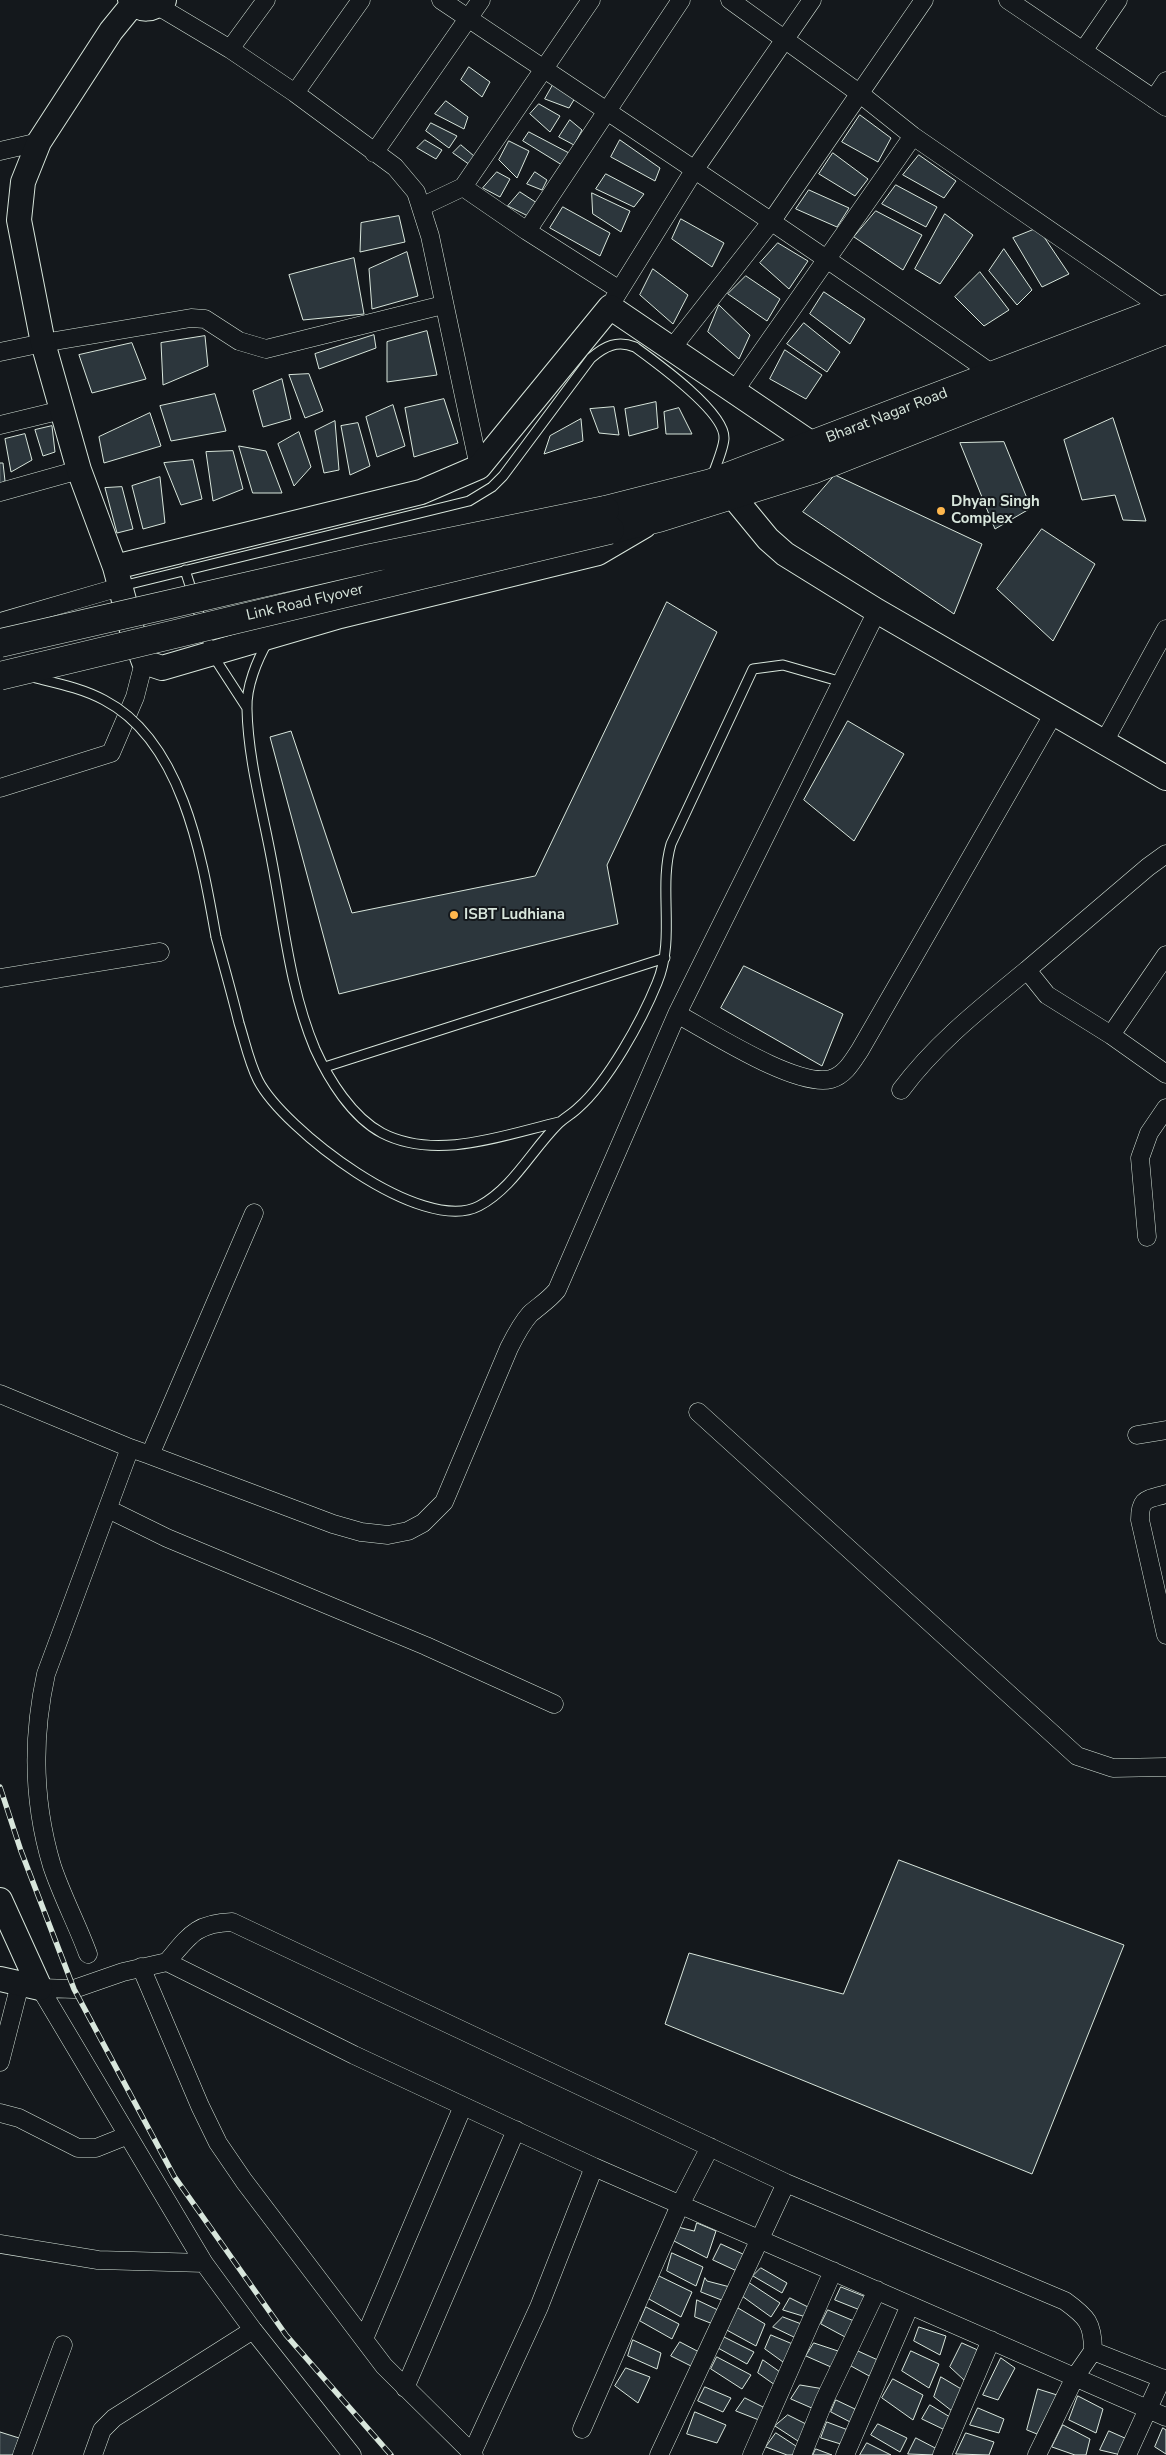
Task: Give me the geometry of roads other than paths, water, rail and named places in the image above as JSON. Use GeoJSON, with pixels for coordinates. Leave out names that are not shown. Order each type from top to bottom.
{"type":"FeatureCollection","features":[{"type":"Feature","properties":{"kind":"main road","name":"Bharat Nagar Road"},"geometry":{"type":"LineString","coordinates":[[607,520],[659,518],[812,444],[994,375],[1165,316]]}},
{"type":"Feature","properties":{"kind":"main road","name":"Bharat Nagar Road"},"geometry":{"type":"LineString","coordinates":[[607,520],[721,489],[812,470],[1165,316]]}},
{"type":"Feature","properties":{"kind":"main road","name":"Link Road Flyover"},"geometry":{"type":"LineString","coordinates":[[0,644],[371,558],[607,520]]}},
{"type":"Feature","properties":{"kind":"main road","name":"Link Road Flyover"},"geometry":{"type":"LineString","coordinates":[[8,674],[607,520]]}},
{"type":"Feature","properties":{"kind":"street"},"geometry":{"type":"LineString","coordinates":[[230,49],[266,0]]}},
{"type":"Feature","properties":{"kind":"street"},"geometry":{"type":"LineString","coordinates":[[295,93],[361,0]]}},
{"type":"Feature","properties":{"kind":"street"},"geometry":{"type":"LineString","coordinates":[[441,0],[695,169],[770,222],[828,258],[994,375]]}},
{"type":"Feature","properties":{"kind":"street"},"geometry":{"type":"LineString","coordinates":[[374,153],[481,0]]}},
{"type":"Feature","properties":{"kind":"street"},"geometry":{"type":"LineString","coordinates":[[423,206],[463,187],[592,0]]}},
{"type":"Feature","properties":{"kind":"street"},"geometry":{"type":"LineString","coordinates":[[526,231],[681,0]]}},
{"type":"Feature","properties":{"kind":"street"},"geometry":{"type":"LineString","coordinates":[[730,0],[859,93],[913,136],[1165,316]]}},
{"type":"Feature","properties":{"kind":"street"},"geometry":{"type":"LineString","coordinates":[[0,622],[118,577],[421,492],[479,467],[614,298],[695,169],[783,39],[812,0]]}},
{"type":"Feature","properties":{"kind":"street"},"geometry":{"type":"LineString","coordinates":[[672,348],[770,222],[924,0]]}},
{"type":"Feature","properties":{"kind":"street"},"geometry":{"type":"LineString","coordinates":[[1083,51],[1118,0]]}},
{"type":"Feature","properties":{"kind":"street"},"geometry":{"type":"LineString","coordinates":[[479,467],[423,206],[416,192],[395,168],[295,93],[230,49],[161,3],[145,9],[131,2],[39,142],[23,182],[19,220],[43,343],[79,470],[118,577],[140,656],[144,662],[162,668],[340,616],[598,553],[659,518]]}},
{"type":"Feature","properties":{"kind":"street"},"geometry":{"type":"LineString","coordinates":[[1015,2],[1160,103],[1166,81]]}},
{"type":"Feature","properties":{"kind":"street"},"geometry":{"type":"LineString","coordinates":[[735,390],[913,136]]}},
{"type":"Feature","properties":{"kind":"street"},"geometry":{"type":"LineString","coordinates":[[0,151],[39,142]]}},
{"type":"Feature","properties":{"kind":"street"},"geometry":{"type":"LineString","coordinates":[[463,187],[526,231],[614,298],[672,348],[812,444]]}},
{"type":"Feature","properties":{"kind":"street"},"geometry":{"type":"LineString","coordinates":[[0,352],[191,318],[205,319],[239,341],[266,349],[443,305]]}},
{"type":"Feature","properties":{"kind":"street"},"geometry":{"type":"LineString","coordinates":[[0,425],[62,410]]}},
{"type":"Feature","properties":{"kind":"street"},"geometry":{"type":"LineString","coordinates":[[0,492],[79,470]]}},
{"type":"Feature","properties":{"kind":"street"},"geometry":{"type":"LineString","coordinates":[[721,489],[768,539],[785,554],[877,611],[1166,778]]}},
{"type":"Feature","properties":{"kind":"street"},"geometry":{"type":"LineString","coordinates":[[0,1394],[130,1448],[333,1524],[361,1532],[388,1535],[408,1531],[423,1523],[444,1502],[505,1356],[517,1332],[531,1313],[550,1299],[557,1290],[677,1014],[877,611]]}},
{"type":"Feature","properties":{"kind":"street"},"geometry":{"type":"LineString","coordinates":[[1104,742],[1165,632]]}},
{"type":"Feature","properties":{"kind":"street"},"geometry":{"type":"LineString","coordinates":[[0,788],[111,753],[135,698],[144,662]]}},
{"type":"Feature","properties":{"kind":"street"},"geometry":{"type":"LineString","coordinates":[[677,1014],[770,1064],[798,1076],[830,1079],[844,1073],[860,1050],[1054,713]]}},
{"type":"Feature","properties":{"kind":"street"},"geometry":{"type":"LineString","coordinates":[[901,1090],[918,1067],[977,1011],[1148,867],[1166,854]]}},
{"type":"Feature","properties":{"kind":"street"},"geometry":{"type":"LineString","coordinates":[[0,978],[160,952]]}},
{"type":"Feature","properties":{"kind":"street"},"geometry":{"type":"LineString","coordinates":[[1111,1035],[1166,955]]}},
{"type":"Feature","properties":{"kind":"street"},"geometry":{"type":"LineString","coordinates":[[1027,970],[1047,995],[1111,1035],[1166,1074]]}},
{"type":"Feature","properties":{"kind":"street"},"geometry":{"type":"LineString","coordinates":[[1147,1237],[1140,1158],[1149,1133],[1166,1108]]}},
{"type":"Feature","properties":{"kind":"street"},"geometry":{"type":"LineString","coordinates":[[150,1455],[254,1213]]}},
{"type":"Feature","properties":{"kind":"street"},"geometry":{"type":"LineString","coordinates":[[698,1412],[1077,1756],[1113,1768],[1166,1767]]}},
{"type":"Feature","properties":{"kind":"street"},"geometry":{"type":"LineString","coordinates":[[1137,1435],[1166,1430]]}},
{"type":"Feature","properties":{"kind":"street"},"geometry":{"type":"LineString","coordinates":[[88,1954],[52,1866],[40,1813],[36,1749],[38,1712],[46,1674],[130,1448]]}},
{"type":"Feature","properties":{"kind":"street"},"geometry":{"type":"LineString","coordinates":[[1166,1494],[1145,1500],[1140,1506],[1140,1520],[1166,1635]]}},
{"type":"Feature","properties":{"kind":"street"},"geometry":{"type":"LineString","coordinates":[[108,1509],[167,1538],[426,1646],[554,1704]]}},
{"type":"Feature","properties":{"kind":"street"},"geometry":{"type":"LineString","coordinates":[[0,1900],[20,1983],[126,2136],[204,2262],[253,2330],[348,2453]]}},
{"type":"Feature","properties":{"kind":"street"},"geometry":{"type":"LineString","coordinates":[[166,1962],[189,1936],[202,1927],[213,1922],[232,1922],[786,2183],[1065,2300],[1086,2317],[1093,2337],[1093,2351],[1075,2377],[1037,2455]]}},
{"type":"Feature","properties":{"kind":"street"},"geometry":{"type":"LineString","coordinates":[[20,1983],[74,1988],[141,1967],[166,1962],[463,2106],[594,2167],[1166,2417]]}},
{"type":"Feature","properties":{"kind":"street"},"geometry":{"type":"LineString","coordinates":[[141,1967],[200,2106],[218,2143],[384,2366],[473,2454],[540,2306],[594,2167]]}},
{"type":"Feature","properties":{"kind":"street"},"geometry":{"type":"LineString","coordinates":[[0,2062],[20,1983]]}},
{"type":"Feature","properties":{"kind":"street"},"geometry":{"type":"LineString","coordinates":[[364,2339],[463,2106]]}},
{"type":"Feature","properties":{"kind":"street"},"geometry":{"type":"LineString","coordinates":[[0,2113],[19,2118],[78,2148],[96,2148],[126,2136]]}},
{"type":"Feature","properties":{"kind":"street"},"geometry":{"type":"LineString","coordinates":[[405,2388],[516,2130]]}},
{"type":"Feature","properties":{"kind":"street"},"geometry":{"type":"LineString","coordinates":[[582,2429],[680,2205],[710,2147]]}},
{"type":"Feature","properties":{"kind":"street"},"geometry":{"type":"LineString","coordinates":[[659,2455],[786,2183]]}},
{"type":"Feature","properties":{"kind":"street"},"geometry":{"type":"LineString","coordinates":[[0,2244],[98,2260],[204,2262]]}},
{"type":"Feature","properties":{"kind":"street"},"geometry":{"type":"LineString","coordinates":[[752,2455],[833,2272]]}},
{"type":"Feature","properties":{"kind":"street"},"geometry":{"type":"LineString","coordinates":[[802,2455],[824,2401],[877,2290]]}},
{"type":"Feature","properties":{"kind":"street"},"geometry":{"type":"LineString","coordinates":[[845,2455],[910,2305]]}},
{"type":"Feature","properties":{"kind":"street"},"geometry":{"type":"LineString","coordinates":[[93,2455],[102,2430],[114,2418],[253,2330]]}},
{"type":"Feature","properties":{"kind":"street"},"geometry":{"type":"LineString","coordinates":[[942,2455],[991,2340]]}},
{"type":"Feature","properties":{"kind":"street"},"geometry":{"type":"LineString","coordinates":[[22,2455],[63,2345]]}},
{"type":"Feature","properties":{"kind":"street"},"geometry":{"type":"LineString","coordinates":[[1093,2351],[1164,2379],[1126,2455]]}},
{"type":"Feature","properties":{"kind":"lane"},"geometry":{"type":"LineString","coordinates":[[118,577],[185,570],[469,501],[482,494],[502,476],[591,358],[611,344],[621,343],[635,347],[714,413],[723,429],[724,439],[721,489]]}},
{"type":"Feature","properties":{"kind":"lane"},"geometry":{"type":"LineString","coordinates":[[185,570],[212,654],[247,708]]}},
{"type":"Feature","properties":{"kind":"lane"},"geometry":{"type":"LineString","coordinates":[[270,638],[261,654],[254,673],[247,708],[253,763],[299,1000],[316,1050],[325,1067],[345,1100],[363,1119],[380,1132],[399,1141],[421,1144],[458,1145],[559,1122]]}},
{"type":"Feature","properties":{"kind":"lane"},"geometry":{"type":"LineString","coordinates":[[8,674],[68,686],[105,700],[135,723],[165,760],[186,807],[205,876],[216,937],[247,1051],[258,1080],[273,1102],[313,1142],[397,1196],[435,1210],[459,1211],[477,1207],[503,1189],[559,1122],[579,1108],[599,1085],[621,1052],[658,982],[665,958],[668,922],[667,868],[671,844],[753,669],[783,665],[842,682]]}},
{"type":"Feature","properties":{"kind":"lane"},"geometry":{"type":"LineString","coordinates":[[325,1067],[665,958]]}},
{"type":"Feature","properties":{"kind":"railway"},"geometry":{"type":"LineString","coordinates":[[0,1787],[21,1851],[74,1989],[174,2176],[286,2335],[391,2455]]}},
{"type":"Feature","properties":{"kind":"place","name":"Dhyan Singh Complex"},"geometry":{"type":"Point","coordinates":[941,511]}},
{"type":"Feature","properties":{"kind":"place","name":"ISBT Ludhiana"},"geometry":{"type":"Point","coordinates":[454,915]}}]}
